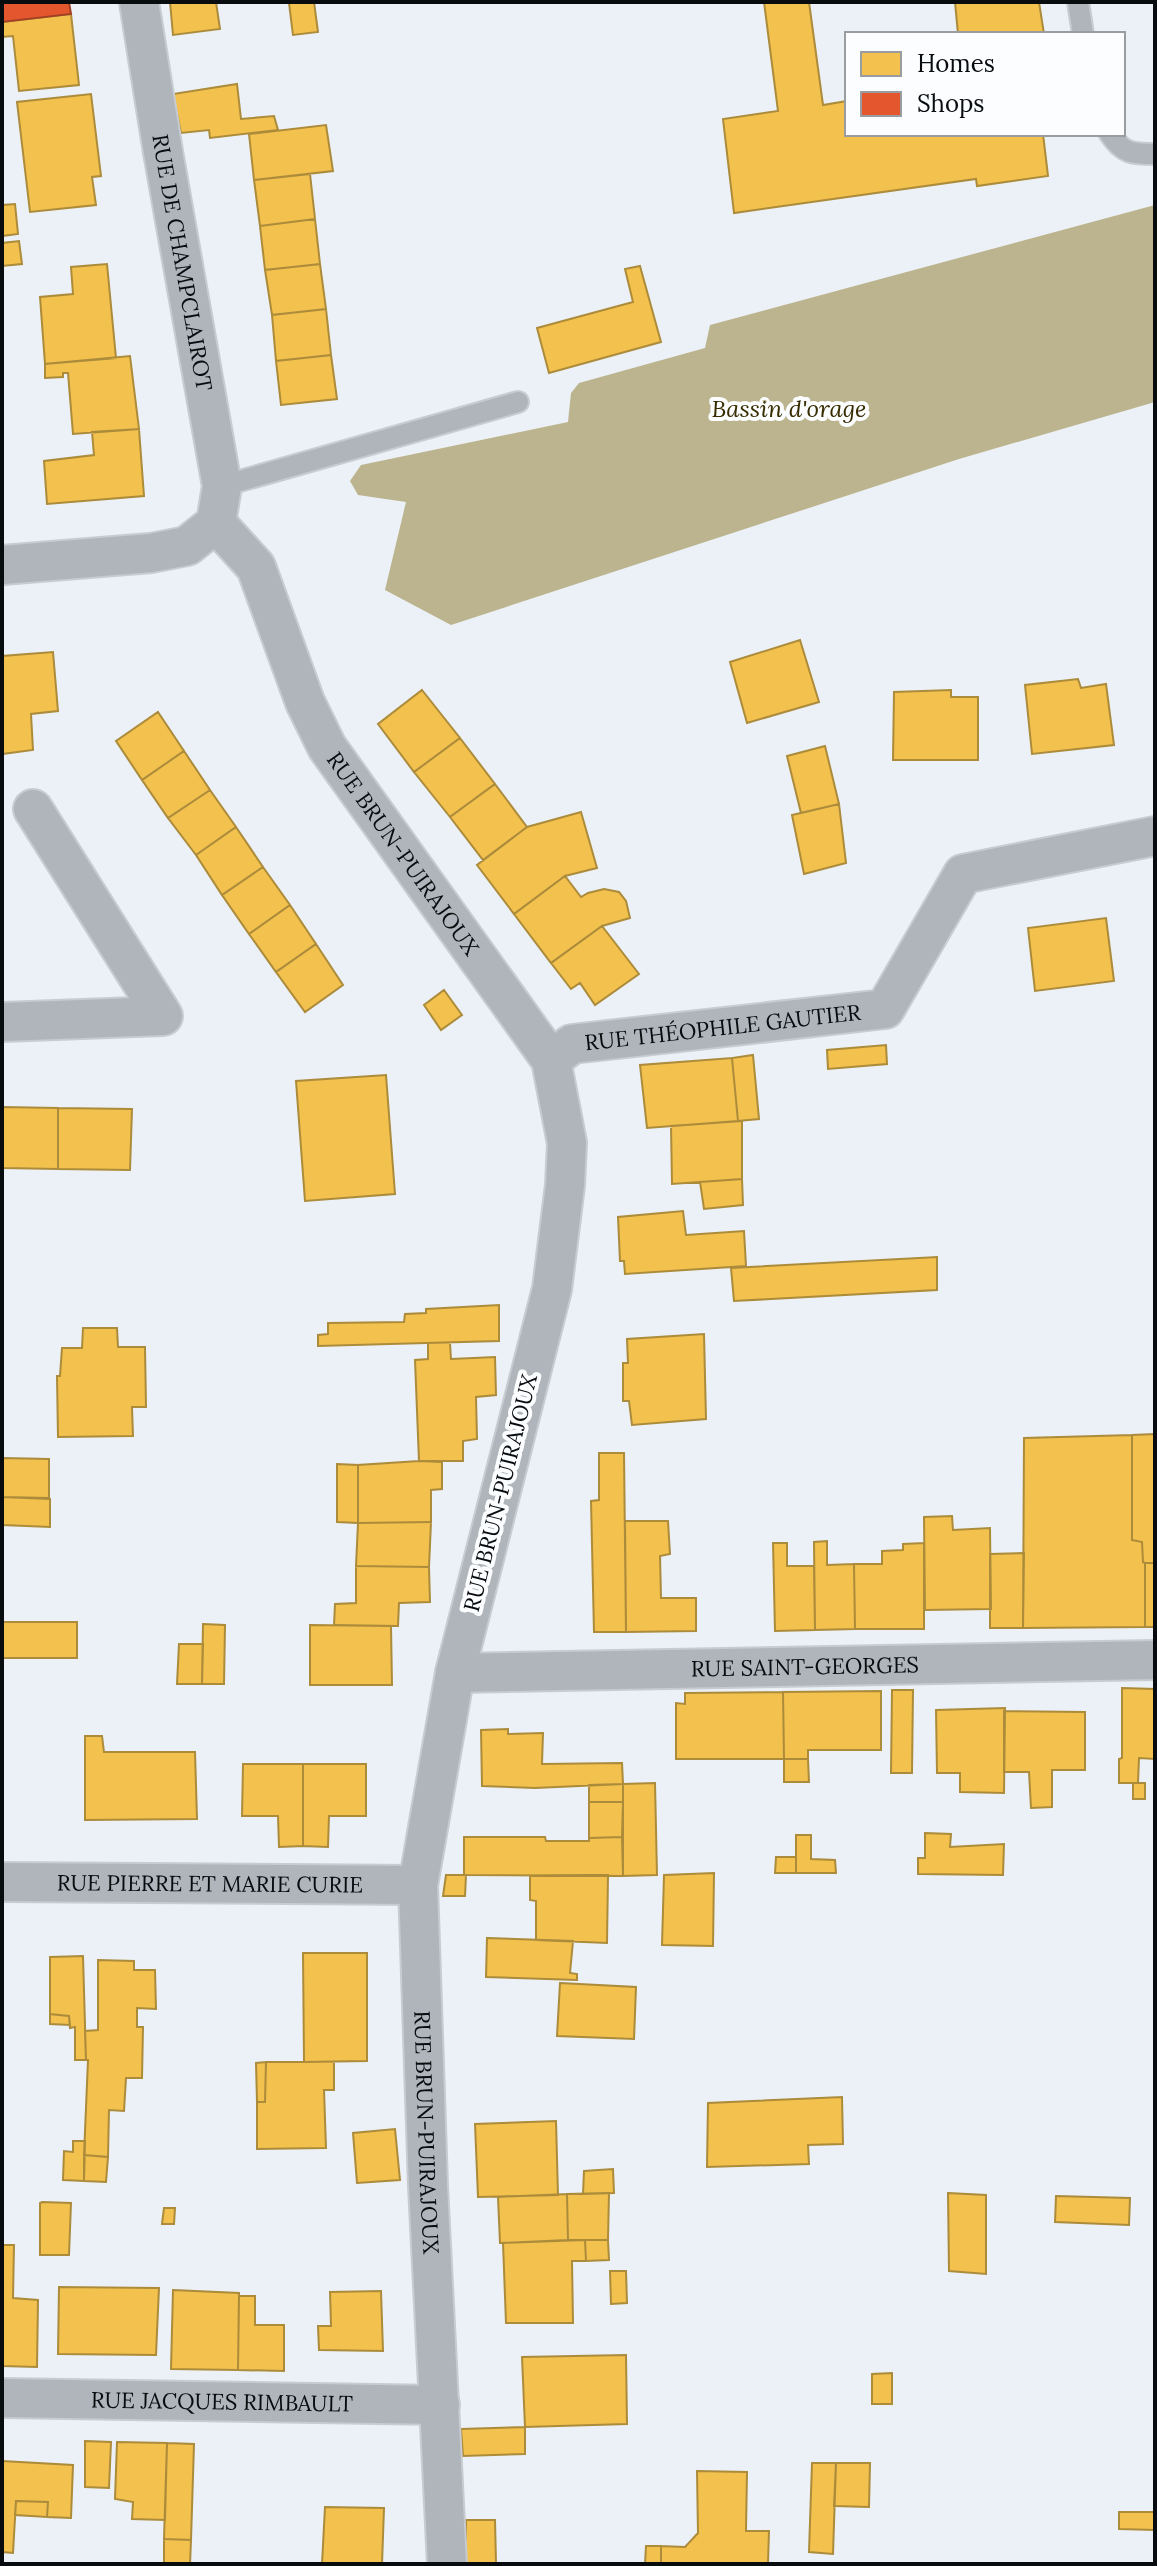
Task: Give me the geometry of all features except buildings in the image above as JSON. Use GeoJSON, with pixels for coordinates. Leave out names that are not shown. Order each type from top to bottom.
{"type":"FeatureCollection","features":[{"type":"Feature","properties":{"kind":"street","name":"RUE DE CHAMPCLAIROT"},"geometry":{"type":"LineString","coordinates":[[139,2],[222,486],[216,523]]}},
{"type":"Feature","properties":{"kind":"street"},"geometry":{"type":"LineString","coordinates":[[2,565],[151,553],[187,546],[216,523]]}},
{"type":"Feature","properties":{"kind":"street","name":"RUE BRUN-PUIRAJOUX"},"geometry":{"type":"LineString","coordinates":[[216,523],[256,567],[305,702],[327,747],[551,1060],[567,1143],[552,1289],[455,1673],[418,1885],[428,2186],[447,2564]]}},
{"type":"Feature","properties":{"kind":"street"},"geometry":{"type":"LineString","coordinates":[[2,1022],[163,1016],[33,809]]}},
{"type":"Feature","properties":{"kind":"street","name":"RUE THÉOPHILE GAUTIER"},"geometry":{"type":"LineString","coordinates":[[551,1060],[572,1044],[885,1009],[963,874],[1155,836]]}},
{"type":"Feature","properties":{"kind":"street","name":"RUE SAINT-GEORGES"},"geometry":{"type":"LineString","coordinates":[[455,1673],[1155,1660]]}},
{"type":"Feature","properties":{"kind":"street","name":"RUE PIERRE ET MARIE CURIE"},"geometry":{"type":"LineString","coordinates":[[2,1882],[418,1885]]}},
{"type":"Feature","properties":{"kind":"street","name":"RUE JACQUES RIMBAULT"},"geometry":{"type":"LineString","coordinates":[[2,2398],[440,2405]]}},
{"type":"Feature","properties":{"kind":"lane"},"geometry":{"type":"LineString","coordinates":[[1078,2],[1083,32]]}},
{"type":"Feature","properties":{"kind":"lane"},"geometry":{"type":"LineString","coordinates":[[1111,136],[1117,145],[1133,154],[1155,154]]}},
{"type":"Feature","properties":{"kind":"lane"},"geometry":{"type":"LineString","coordinates":[[222,486],[518,402]]}},
{"type":"Feature","properties":{"kind":"water","name":"Bassin d'orage"},"geometry":{"type":"Polygon","coordinates":[[[1155,205],[1155,402],[959,459],[451,625],[385,590],[406,502],[358,495],[350,481],[361,465],[568,422],[571,393],[579,383],[705,348],[710,325],[1155,205]]]}}]}
